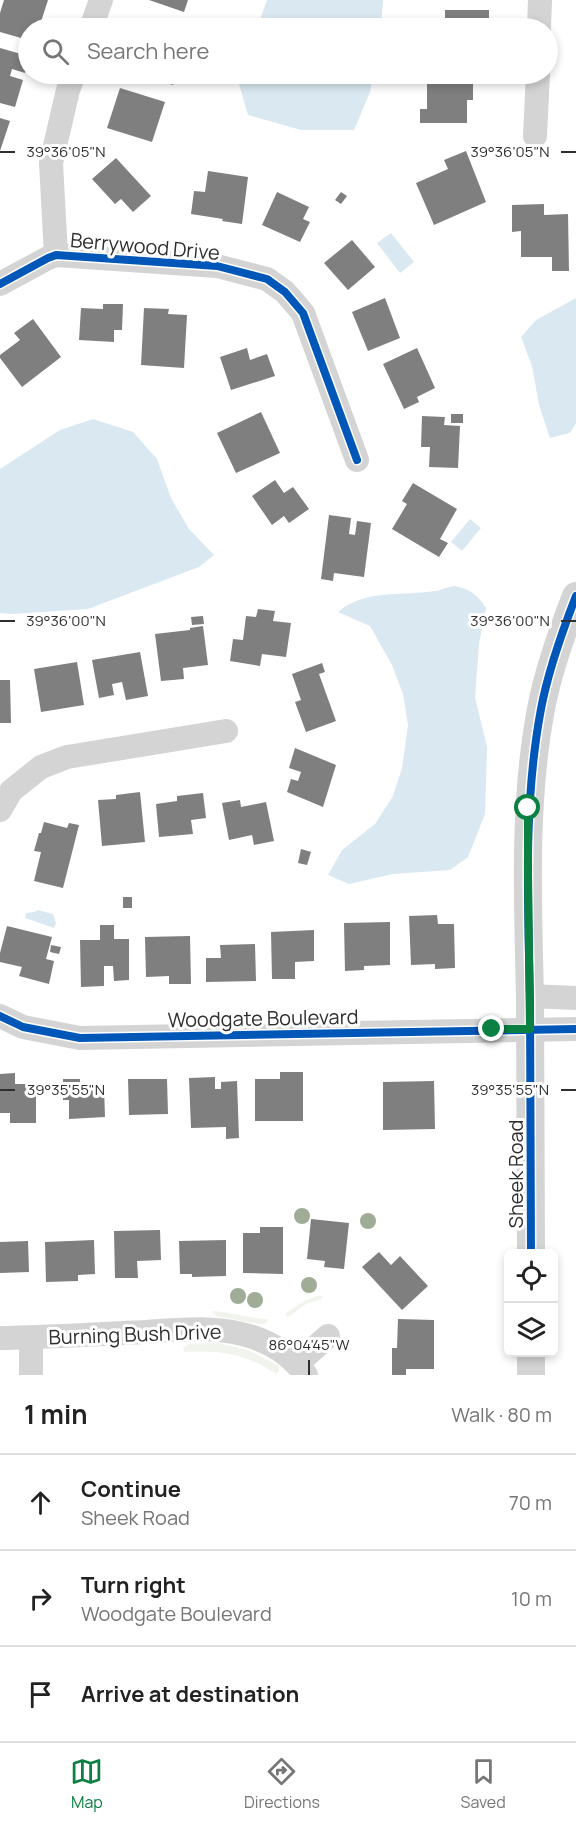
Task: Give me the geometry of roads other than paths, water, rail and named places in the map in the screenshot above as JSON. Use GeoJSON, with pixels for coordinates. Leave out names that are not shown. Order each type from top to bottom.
{"type":"FeatureCollection","features":[{"type":"Feature","properties":{"kind":"street"},"geometry":{"type":"LineString","coordinates":[[95,18],[101,0]]}},
{"type":"Feature","properties":{"kind":"street"},"geometry":{"type":"LineString","coordinates":[[539,18],[540,0]]}},
{"type":"Feature","properties":{"kind":"street"},"geometry":{"type":"LineString","coordinates":[[56,255],[51,163],[70,84]]}},
{"type":"Feature","properties":{"kind":"street"},"geometry":{"type":"LineString","coordinates":[[535,136],[537,84]]}},
{"type":"Feature","properties":{"kind":"street","name":"Berrywood Drive"},"geometry":{"type":"LineString","coordinates":[[0,284],[56,255],[217,266],[267,279],[285,292],[303,313],[357,460]]}},
{"type":"Feature","properties":{"kind":"street","name":"Sheek Road"},"geometry":{"type":"LineString","coordinates":[[531,1249],[528,808],[541,707],[576,596]]}},
{"type":"Feature","properties":{"kind":"street"},"geometry":{"type":"LineString","coordinates":[[0,808],[11,791],[41,767],[66,757],[226,730]]}},
{"type":"Feature","properties":{"kind":"street"},"geometry":{"type":"LineString","coordinates":[[530,996],[576,998]]}},
{"type":"Feature","properties":{"kind":"street","name":"Woodgate Boulevard"},"geometry":{"type":"LineString","coordinates":[[0,1016],[23,1028],[80,1038],[576,1029]]}},
{"type":"Feature","properties":{"kind":"street","name":"Burning Bush Drive"},"geometry":{"type":"LineString","coordinates":[[0,1338],[180,1330],[227,1331],[243,1334],[276,1348],[302,1370],[328,1335]]}},
{"type":"Feature","properties":{"kind":"street"},"geometry":{"type":"LineString","coordinates":[[31,1338],[31,1375]]}},
{"type":"Feature","properties":{"kind":"street"},"geometry":{"type":"LineString","coordinates":[[531,1357],[531,1375]]}}]}
